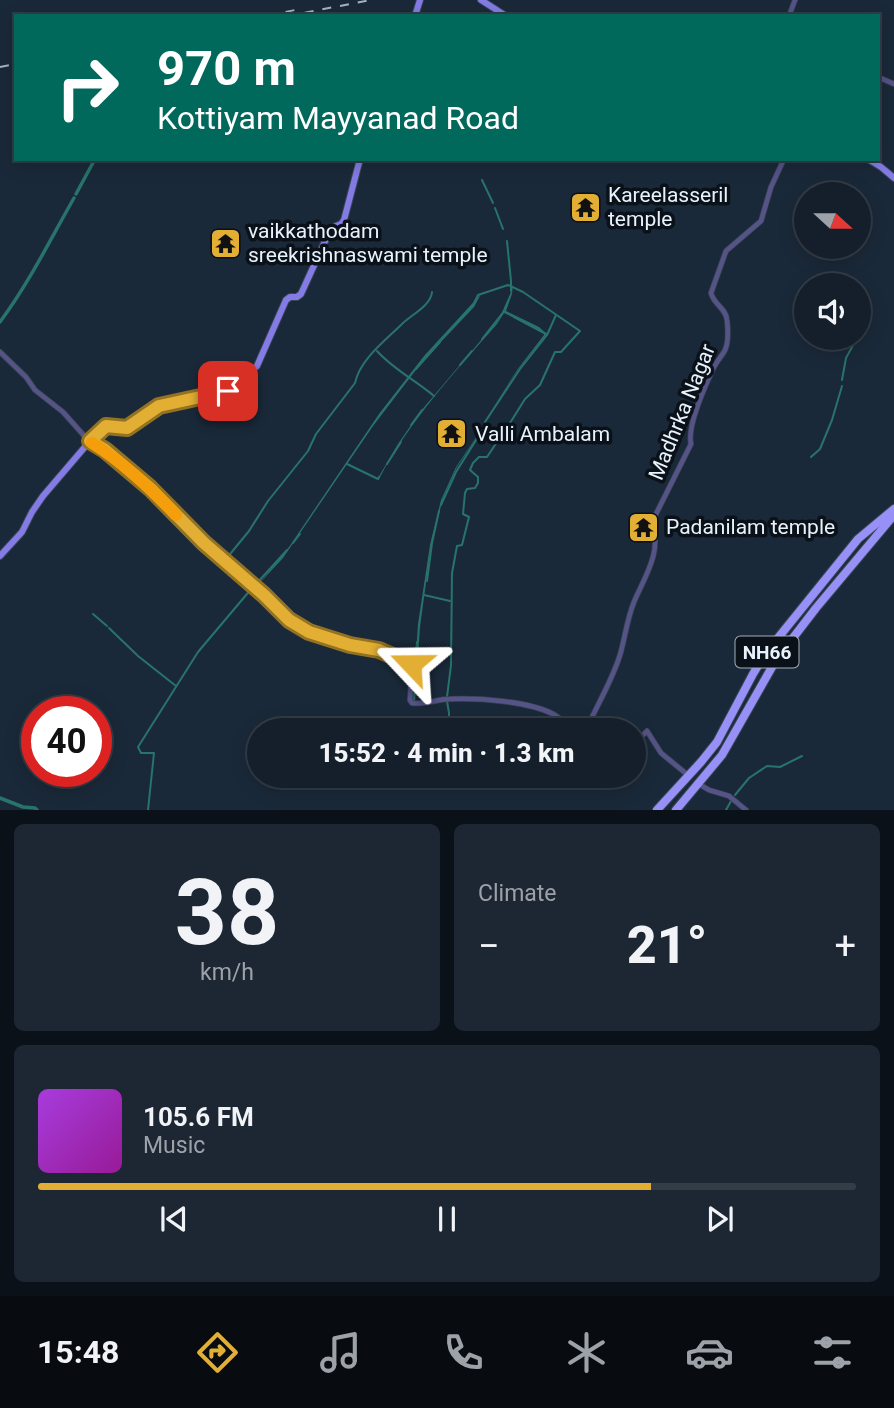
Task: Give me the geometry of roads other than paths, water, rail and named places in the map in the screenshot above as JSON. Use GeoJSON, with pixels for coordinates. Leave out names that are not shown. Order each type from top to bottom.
{"type":"FeatureCollection","features":[{"type":"Feature","properties":{"kind":"highway","name":"NH66"},"geometry":{"type":"LineString","coordinates":[[676,810],[722,755],[776,660],[894,509]]}},
{"type":"Feature","properties":{"kind":"highway","name":"NH66"},"geometry":{"type":"LineString","coordinates":[[660,810],[717,742],[765,654],[858,539],[873,533],[894,514]]}},
{"type":"Feature","properties":{"kind":"highway"},"geometry":{"type":"LineString","coordinates":[[660,810],[708,760],[768,656],[873,533]]}},
{"type":"Feature","properties":{"kind":"highway"},"geometry":{"type":"LineString","coordinates":[[670,810],[712,762],[727,740],[773,658],[873,533]]}},
{"type":"Feature","properties":{"kind":"main road"},"geometry":{"type":"LineString","coordinates":[[481,0],[503,14]]}},
{"type":"Feature","properties":{"kind":"main road"},"geometry":{"type":"LineString","coordinates":[[0,556],[22,532],[43,496],[106,426],[127,428],[159,406],[228,391],[256,368],[286,300],[290,296],[300,295],[331,228],[344,220],[359,161]]}},
{"type":"Feature","properties":{"kind":"main road"},"geometry":{"type":"LineString","coordinates":[[870,161],[894,178]]}},
{"type":"Feature","properties":{"kind":"street","name":"Madhrka Nagar"},"geometry":{"type":"LineString","coordinates":[[592,718],[621,653],[633,604],[654,550],[656,532],[652,525],[653,520],[691,444],[689,437],[701,398],[724,352],[726,311],[715,303],[711,293],[726,251],[761,221],[771,187],[783,161]]}},
{"type":"Feature","properties":{"kind":"street"},"geometry":{"type":"LineString","coordinates":[[0,352],[26,377],[35,390],[63,412],[90,441],[105,450],[150,488],[204,543],[289,620],[309,632],[350,645],[379,650],[411,664],[412,703],[448,699],[499,701],[534,706],[559,718]]}},
{"type":"Feature","properties":{"kind":"street"},"geometry":{"type":"LineString","coordinates":[[646,732],[661,753],[689,776]]}},
{"type":"Feature","properties":{"kind":"street"},"geometry":{"type":"LineString","coordinates":[[698,784],[732,798],[746,810]]}},
{"type":"Feature","properties":{"kind":"waterway"},"geometry":{"type":"LineString","coordinates":[[76,194],[94,161]]}},
{"type":"Feature","properties":{"kind":"waterway"},"geometry":{"type":"LineString","coordinates":[[482,180],[493,203]]}},
{"type":"Feature","properties":{"kind":"waterway"},"geometry":{"type":"LineString","coordinates":[[0,322],[30,277],[74,198]]}},
{"type":"Feature","properties":{"kind":"waterway"},"geometry":{"type":"LineString","coordinates":[[495,208],[503,229]]}},
{"type":"Feature","properties":{"kind":"waterway"},"geometry":{"type":"LineString","coordinates":[[507,241],[511,291]]}},
{"type":"Feature","properties":{"kind":"waterway"},"geometry":{"type":"LineString","coordinates":[[474,303],[478,295],[508,285],[523,292],[580,331],[561,352],[555,352],[540,385],[525,399],[510,423]]}},
{"type":"Feature","properties":{"kind":"waterway"},"geometry":{"type":"LineString","coordinates":[[226,559],[308,451],[316,434],[355,383],[368,358],[425,305],[432,292]]}},
{"type":"Feature","properties":{"kind":"waterway"},"geometry":{"type":"LineString","coordinates":[[482,339],[505,310]]}},
{"type":"Feature","properties":{"kind":"waterway"},"geometry":{"type":"LineString","coordinates":[[485,422],[520,369],[547,335],[556,315]]}},
{"type":"Feature","properties":{"kind":"waterway"},"geometry":{"type":"LineString","coordinates":[[514,317],[546,334]]}},
{"type":"Feature","properties":{"kind":"waterway"},"geometry":{"type":"LineString","coordinates":[[416,369],[440,342]]}},
{"type":"Feature","properties":{"kind":"waterway"},"geometry":{"type":"LineString","coordinates":[[842,380],[850,350]]}},
{"type":"Feature","properties":{"kind":"waterway"},"geometry":{"type":"LineString","coordinates":[[377,351],[434,396]]}},
{"type":"Feature","properties":{"kind":"waterway"},"geometry":{"type":"LineString","coordinates":[[460,365],[472,351]]}},
{"type":"Feature","properties":{"kind":"waterway"},"geometry":{"type":"LineString","coordinates":[[811,457],[820,449],[842,386]]}},
{"type":"Feature","properties":{"kind":"waterway"},"geometry":{"type":"LineString","coordinates":[[411,425],[422,410]]}},
{"type":"Feature","properties":{"kind":"waterway"},"geometry":{"type":"LineString","coordinates":[[447,697],[451,665],[452,573],[457,546],[462,545],[469,517],[463,514],[465,493],[467,489],[475,488],[478,483],[478,477],[470,470],[479,457],[487,457],[507,427]]}},
{"type":"Feature","properties":{"kind":"waterway"},"geometry":{"type":"LineString","coordinates":[[441,505],[456,472],[478,437]]}},
{"type":"Feature","properties":{"kind":"waterway"},"geometry":{"type":"LineString","coordinates":[[387,464],[401,442]]}},
{"type":"Feature","properties":{"kind":"waterway"},"geometry":{"type":"LineString","coordinates":[[347,464],[378,479],[379,477]]}},
{"type":"Feature","properties":{"kind":"waterway"},"geometry":{"type":"LineString","coordinates":[[427,581],[439,511]]}},
{"type":"Feature","properties":{"kind":"waterway"},"geometry":{"type":"LineString","coordinates":[[293,543],[300,534]]}},
{"type":"Feature","properties":{"kind":"waterway"},"geometry":{"type":"LineString","coordinates":[[257,583],[287,550]]}},
{"type":"Feature","properties":{"kind":"waterway"},"geometry":{"type":"LineString","coordinates":[[253,583],[295,622]]}},
{"type":"Feature","properties":{"kind":"waterway"},"geometry":{"type":"LineString","coordinates":[[148,810],[154,753],[141,753],[138,747],[198,652],[252,588]]}},
{"type":"Feature","properties":{"kind":"waterway"},"geometry":{"type":"LineString","coordinates":[[424,595],[450,601]]}},
{"type":"Feature","properties":{"kind":"waterway"},"geometry":{"type":"LineString","coordinates":[[93,614],[107,626]]}},
{"type":"Feature","properties":{"kind":"waterway"},"geometry":{"type":"LineString","coordinates":[[303,626],[317,632]]}},
{"type":"Feature","properties":{"kind":"waterway"},"geometry":{"type":"LineString","coordinates":[[109,628],[138,656],[176,686]]}},
{"type":"Feature","properties":{"kind":"waterway"},"geometry":{"type":"LineString","coordinates":[[342,640],[379,649],[414,662]]}},
{"type":"Feature","properties":{"kind":"waterway"},"geometry":{"type":"LineString","coordinates":[[416,654],[417,642]]}},
{"type":"Feature","properties":{"kind":"waterway"},"geometry":{"type":"LineString","coordinates":[[447,701],[449,718]]}},
{"type":"Feature","properties":{"kind":"waterway"},"geometry":{"type":"LineString","coordinates":[[735,795],[749,778],[767,766],[780,767],[802,756]]}},
{"type":"Feature","properties":{"kind":"waterway"},"geometry":{"type":"LineString","coordinates":[[0,798],[37,810]]}},
{"type":"Feature","properties":{"kind":"waterway"},"geometry":{"type":"LineString","coordinates":[[726,810],[731,801]]}},
{"type":"Feature","properties":{"kind":"railway"},"geometry":{"type":"LineString","coordinates":[[298,14],[371,0]]}},
{"type":"Feature","properties":{"kind":"railway"},"geometry":{"type":"LineString","coordinates":[[277,14],[295,10]]}},
{"type":"Feature","properties":{"kind":"railway"},"geometry":{"type":"LineString","coordinates":[[0,67],[14,64]]}},
{"type":"Feature","properties":{"kind":"place","name":"Kareelasseril temple"},"geometry":{"type":"Point","coordinates":[585,207]}},
{"type":"Feature","properties":{"kind":"place","name":"vaikkathodam sreekrishnaswami temple"},"geometry":{"type":"Point","coordinates":[225,243]}},
{"type":"Feature","properties":{"kind":"place","name":"Valli Ambalam"},"geometry":{"type":"Point","coordinates":[452,434]}},
{"type":"Feature","properties":{"kind":"place","name":"Padanilam temple"},"geometry":{"type":"Point","coordinates":[643,527]}}]}
